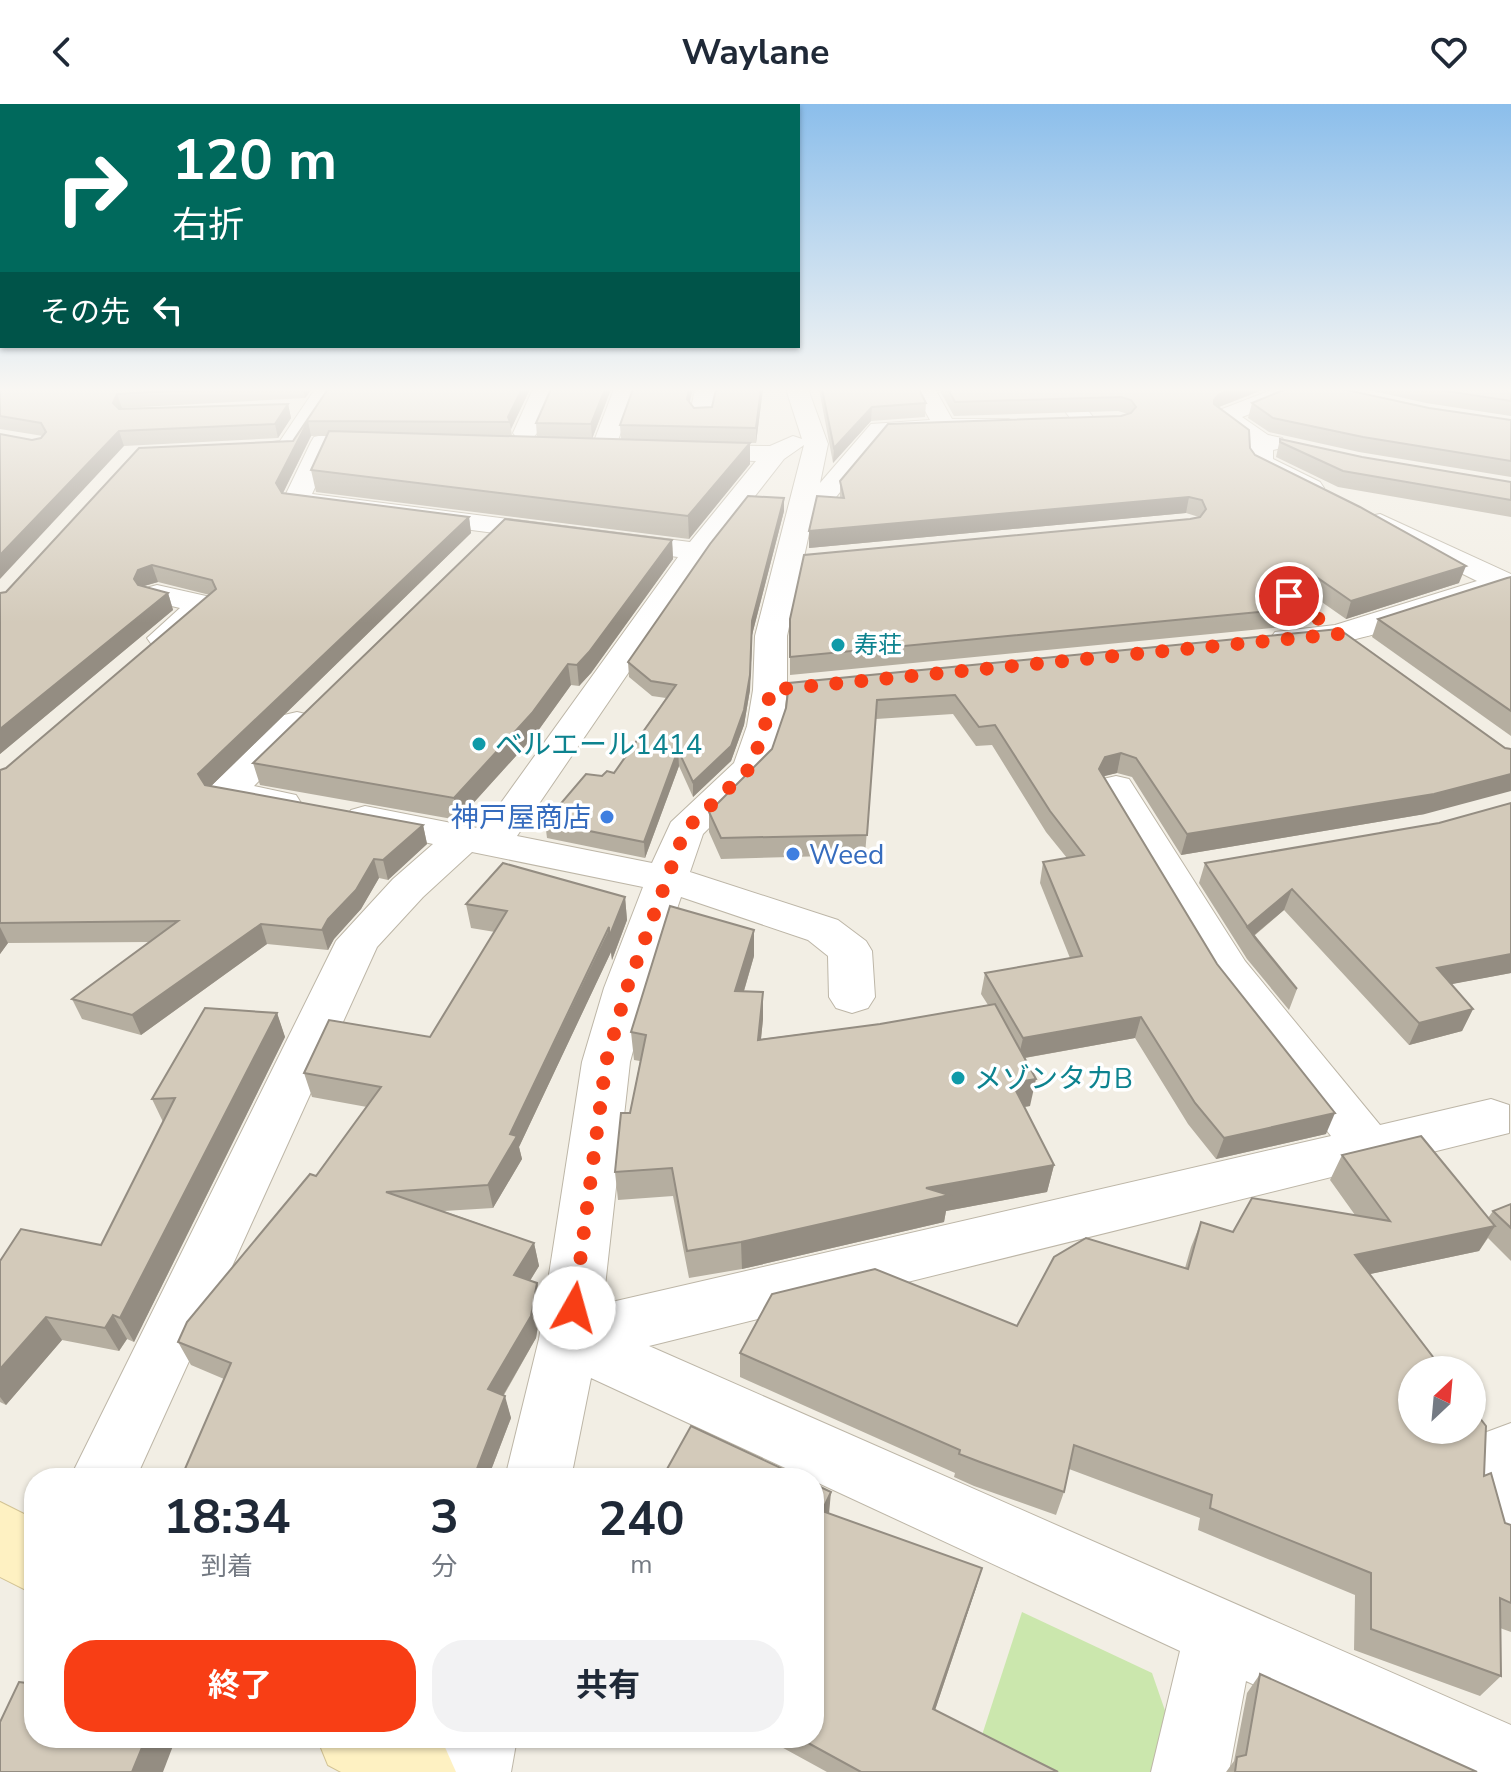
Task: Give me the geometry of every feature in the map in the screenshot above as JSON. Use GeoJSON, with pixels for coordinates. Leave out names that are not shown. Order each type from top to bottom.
{"type":"FeatureCollection","features":[{"type":"Feature","properties":{"kind":"street"},"geometry":{"type":"LineString","coordinates":[[311,467],[296,500],[697,551]]}},
{"type":"Feature","properties":{"kind":"street"},"geometry":{"type":"LineString","coordinates":[[108,1468],[358,941],[408,888],[479,839],[697,551],[775,467]]}},
{"type":"Feature","properties":{"kind":"street"},"geometry":{"type":"LineString","coordinates":[[540,1468],[569,1339],[606,1062],[627,988],[685,830],[751,767],[765,726],[786,688],[771,636],[805,560],[799,467]]}},
{"type":"Feature","properties":{"kind":"street"},"geometry":{"type":"LineString","coordinates":[[812,467],[827,491],[847,467]]}},
{"type":"Feature","properties":{"kind":"street"},"geometry":{"type":"LineString","coordinates":[[1269,467],[1332,498]]}},
{"type":"Feature","properties":{"kind":"street"},"geometry":{"type":"LineString","coordinates":[[1259,642],[1338,634],[1503,582],[1360,512]]}},
{"type":"Feature","properties":{"kind":"street"},"geometry":{"type":"LineString","coordinates":[[465,559],[499,526]]}},
{"type":"Feature","properties":{"kind":"street"},"geometry":{"type":"LineString","coordinates":[[144,655],[204,604],[157,594]]}},
{"type":"Feature","properties":{"kind":"street"},"geometry":{"type":"LineString","coordinates":[[1301,605],[1375,661]]}},
{"type":"Feature","properties":{"kind":"street"},"geometry":{"type":"LineString","coordinates":[[317,704],[226,793],[479,839],[669,879],[823,930],[850,951],[852,997]]}},
{"type":"Feature","properties":{"kind":"street"},"geometry":{"type":"LineString","coordinates":[[1116,787],[1229,972],[1369,1148]]}},
{"type":"Feature","properties":{"kind":"street"},"geometry":{"type":"LineString","coordinates":[[1167,873],[1213,865]]}},
{"type":"Feature","properties":{"kind":"street"},"geometry":{"type":"LineString","coordinates":[[569,1339],[1491,1119]]}},
{"type":"Feature","properties":{"kind":"street"},"geometry":{"type":"LineString","coordinates":[[569,1339],[1511,1764]]}},
{"type":"Feature","properties":{"kind":"street"},"geometry":{"type":"LineString","coordinates":[[1511,1454],[1507,1455],[1511,1519]]}},
{"type":"Feature","properties":{"kind":"street"},"geometry":{"type":"LineString","coordinates":[[0,1536],[24,1553]]}},
{"type":"Feature","properties":{"kind":"street"},"geometry":{"type":"LineString","coordinates":[[1190,1772],[1220,1632]]}},
{"type":"Feature","properties":{"kind":"street"},"geometry":{"type":"LineString","coordinates":[[373,1748],[417,1772]]}},
{"type":"Feature","properties":{"kind":"street"},"geometry":{"type":"LineString","coordinates":[[472,1772],[477,1748]]}},
{"type":"Feature","properties":{"kind":"green space"},"geometry":{"type":"Polygon","coordinates":[[[1022,1612],[1152,1673],[1170,1725],[1157,1772],[970,1772],[1022,1612]]]}},
{"type":"Feature","properties":{"kind":"building"},"geometry":{"type":"Polygon","coordinates":[[[0,467],[85,467],[0,555],[0,467]]]}},
{"type":"Feature","properties":{"kind":"building"},"geometry":{"type":"Polygon","coordinates":[[[122,467],[284,467],[276,483],[282,493],[469,517],[198,774],[205,785],[423,825],[383,860],[374,859],[356,890],[328,919],[322,930],[261,924],[132,1015],[72,999],[178,921],[0,923],[0,770],[216,589],[212,580],[152,565],[138,570],[134,579],[138,585],[168,593],[0,729],[0,593],[6,592],[122,467]]]}},
{"type":"Feature","properties":{"kind":"building"},"geometry":{"type":"Polygon","coordinates":[[[312,467],[730,467],[688,516],[311,470],[312,467]]]}},
{"type":"Feature","properties":{"kind":"building"},"geometry":{"type":"Polygon","coordinates":[[[852,467],[1279,467],[1360,507],[1466,566],[1351,601],[1312,574],[1283,570],[1277,581],[1310,607],[790,657],[790,619],[804,555],[1190,519],[1200,517],[1206,509],[1202,500],[1189,497],[809,531],[817,496],[844,498],[840,481],[852,467]]]}},
{"type":"Feature","properties":{"kind":"building"},"geometry":{"type":"Polygon","coordinates":[[[1334,467],[1421,467],[1511,482],[1511,500],[1343,471],[1334,467]]]}},
{"type":"Feature","properties":{"kind":"building"},"geometry":{"type":"Polygon","coordinates":[[[748,496],[784,498],[752,621],[750,675],[744,710],[731,746],[693,782],[678,750],[644,842],[545,822],[586,774],[602,776],[607,771],[614,773],[676,685],[651,681],[628,662],[710,544],[748,496]]]}},
{"type":"Feature","properties":{"kind":"building"},"geometry":{"type":"Polygon","coordinates":[[[505,519],[672,540],[589,652],[577,665],[568,664],[532,713],[454,798],[253,763],[505,519]]]}},
{"type":"Feature","properties":{"kind":"building"},"geometry":{"type":"Polygon","coordinates":[[[1511,577],[1511,711],[1378,619],[1507,578],[1511,577]]]}},
{"type":"Feature","properties":{"kind":"building"},"geometry":{"type":"Polygon","coordinates":[[[1339,629],[1505,748],[1511,749],[1511,774],[1434,794],[1187,834],[1136,758],[1121,753],[1105,757],[1099,769],[1217,964],[1335,1113],[1224,1138],[1195,1103],[1141,1017],[1023,1038],[985,973],[1082,956],[1043,862],[1084,855],[1050,811],[995,725],[979,727],[955,695],[877,700],[867,835],[721,838],[709,812],[772,749],[786,708],[789,683],[1339,629]]]}},
{"type":"Feature","properties":{"kind":"building"},"geometry":{"type":"Polygon","coordinates":[[[1511,803],[1511,954],[1437,968],[1473,1009],[1419,1023],[1292,889],[1247,927],[1205,863],[1439,823],[1511,803]]]}},
{"type":"Feature","properties":{"kind":"building"},"geometry":{"type":"Polygon","coordinates":[[[503,863],[625,897],[609,937],[609,927],[510,1134],[517,1136],[488,1185],[386,1192],[534,1243],[514,1275],[537,1283],[531,1316],[488,1389],[505,1396],[477,1468],[185,1468],[231,1363],[178,1342],[187,1322],[310,1174],[316,1176],[381,1087],[304,1073],[329,1020],[430,1037],[507,911],[466,904],[503,863]]]}},
{"type":"Feature","properties":{"kind":"building"},"geometry":{"type":"Polygon","coordinates":[[[670,906],[754,930],[735,991],[763,992],[758,1040],[880,1024],[995,1004],[1036,1079],[1012,1083],[1054,1165],[926,1188],[949,1195],[741,1242],[687,1251],[672,1168],[615,1172],[621,1113],[630,1113],[646,1035],[631,1032],[670,906]]]}},
{"type":"Feature","properties":{"kind":"building"},"geometry":{"type":"Polygon","coordinates":[[[205,1008],[277,1013],[120,1318],[113,1315],[105,1328],[46,1317],[0,1369],[0,1261],[21,1229],[101,1245],[175,1098],[152,1099],[205,1008]]]}},
{"type":"Feature","properties":{"kind":"building"},"geometry":{"type":"Polygon","coordinates":[[[1421,1136],[1495,1226],[1355,1255],[1432,1356],[1398,1356],[1398,1444],[1485,1444],[1484,1476],[1491,1473],[1505,1523],[1511,1525],[1511,1603],[1500,1598],[1501,1676],[1371,1629],[1371,1573],[1210,1508],[1212,1495],[1074,1445],[1064,1492],[959,1454],[960,1450],[740,1353],[772,1294],[875,1269],[1017,1326],[1054,1257],[1086,1238],[1188,1269],[1201,1222],[1233,1232],[1252,1198],[1390,1221],[1342,1155],[1421,1136]]]}},
{"type":"Feature","properties":{"kind":"building"},"geometry":{"type":"Polygon","coordinates":[[[1511,1204],[1511,1228],[1493,1211],[1511,1204]]]}},
{"type":"Feature","properties":{"kind":"building"},"geometry":{"type":"Polygon","coordinates":[[[691,1426],[781,1468],[668,1468],[691,1426]]]}},
{"type":"Feature","properties":{"kind":"building"},"geometry":{"type":"Polygon","coordinates":[[[824,1489],[831,1492],[824,1507],[824,1489]]]}},
{"type":"Feature","properties":{"kind":"building"},"geometry":{"type":"Polygon","coordinates":[[[824,1512],[982,1568],[933,1709],[1058,1772],[861,1772],[817,1748],[824,1748],[824,1512]]]}},
{"type":"Feature","properties":{"kind":"building"},"geometry":{"type":"Polygon","coordinates":[[[1260,1674],[1477,1772],[1235,1772],[1237,1757],[1246,1755],[1260,1674]]]}},
{"type":"Feature","properties":{"kind":"building"},"geometry":{"type":"Polygon","coordinates":[[[19,1682],[24,1683],[24,1748],[142,1748],[132,1772],[0,1772],[0,1722],[19,1682]]]}},
{"type":"Feature","properties":{"kind":"place","name":"寿荘"},"geometry":{"type":"Point","coordinates":[838,645]}},
{"type":"Feature","properties":{"kind":"place","name":"ベルエール1414"},"geometry":{"type":"Point","coordinates":[479,744]}},
{"type":"Feature","properties":{"kind":"place","name":"神戸屋商店"},"geometry":{"type":"Point","coordinates":[607,817]}},
{"type":"Feature","properties":{"kind":"place","name":"Weed"},"geometry":{"type":"Point","coordinates":[793,854]}},
{"type":"Feature","properties":{"kind":"place","name":"メゾンタカB"},"geometry":{"type":"Point","coordinates":[958,1078]}},
{"type":"Feature","properties":{"kind":"route"},"geometry":{"type":"LineString","coordinates":[[574,1308],[606,1062],[627,988],[685,830],[751,767],[765,726],[770,690],[1338,634],[1289,596]]}}]}
